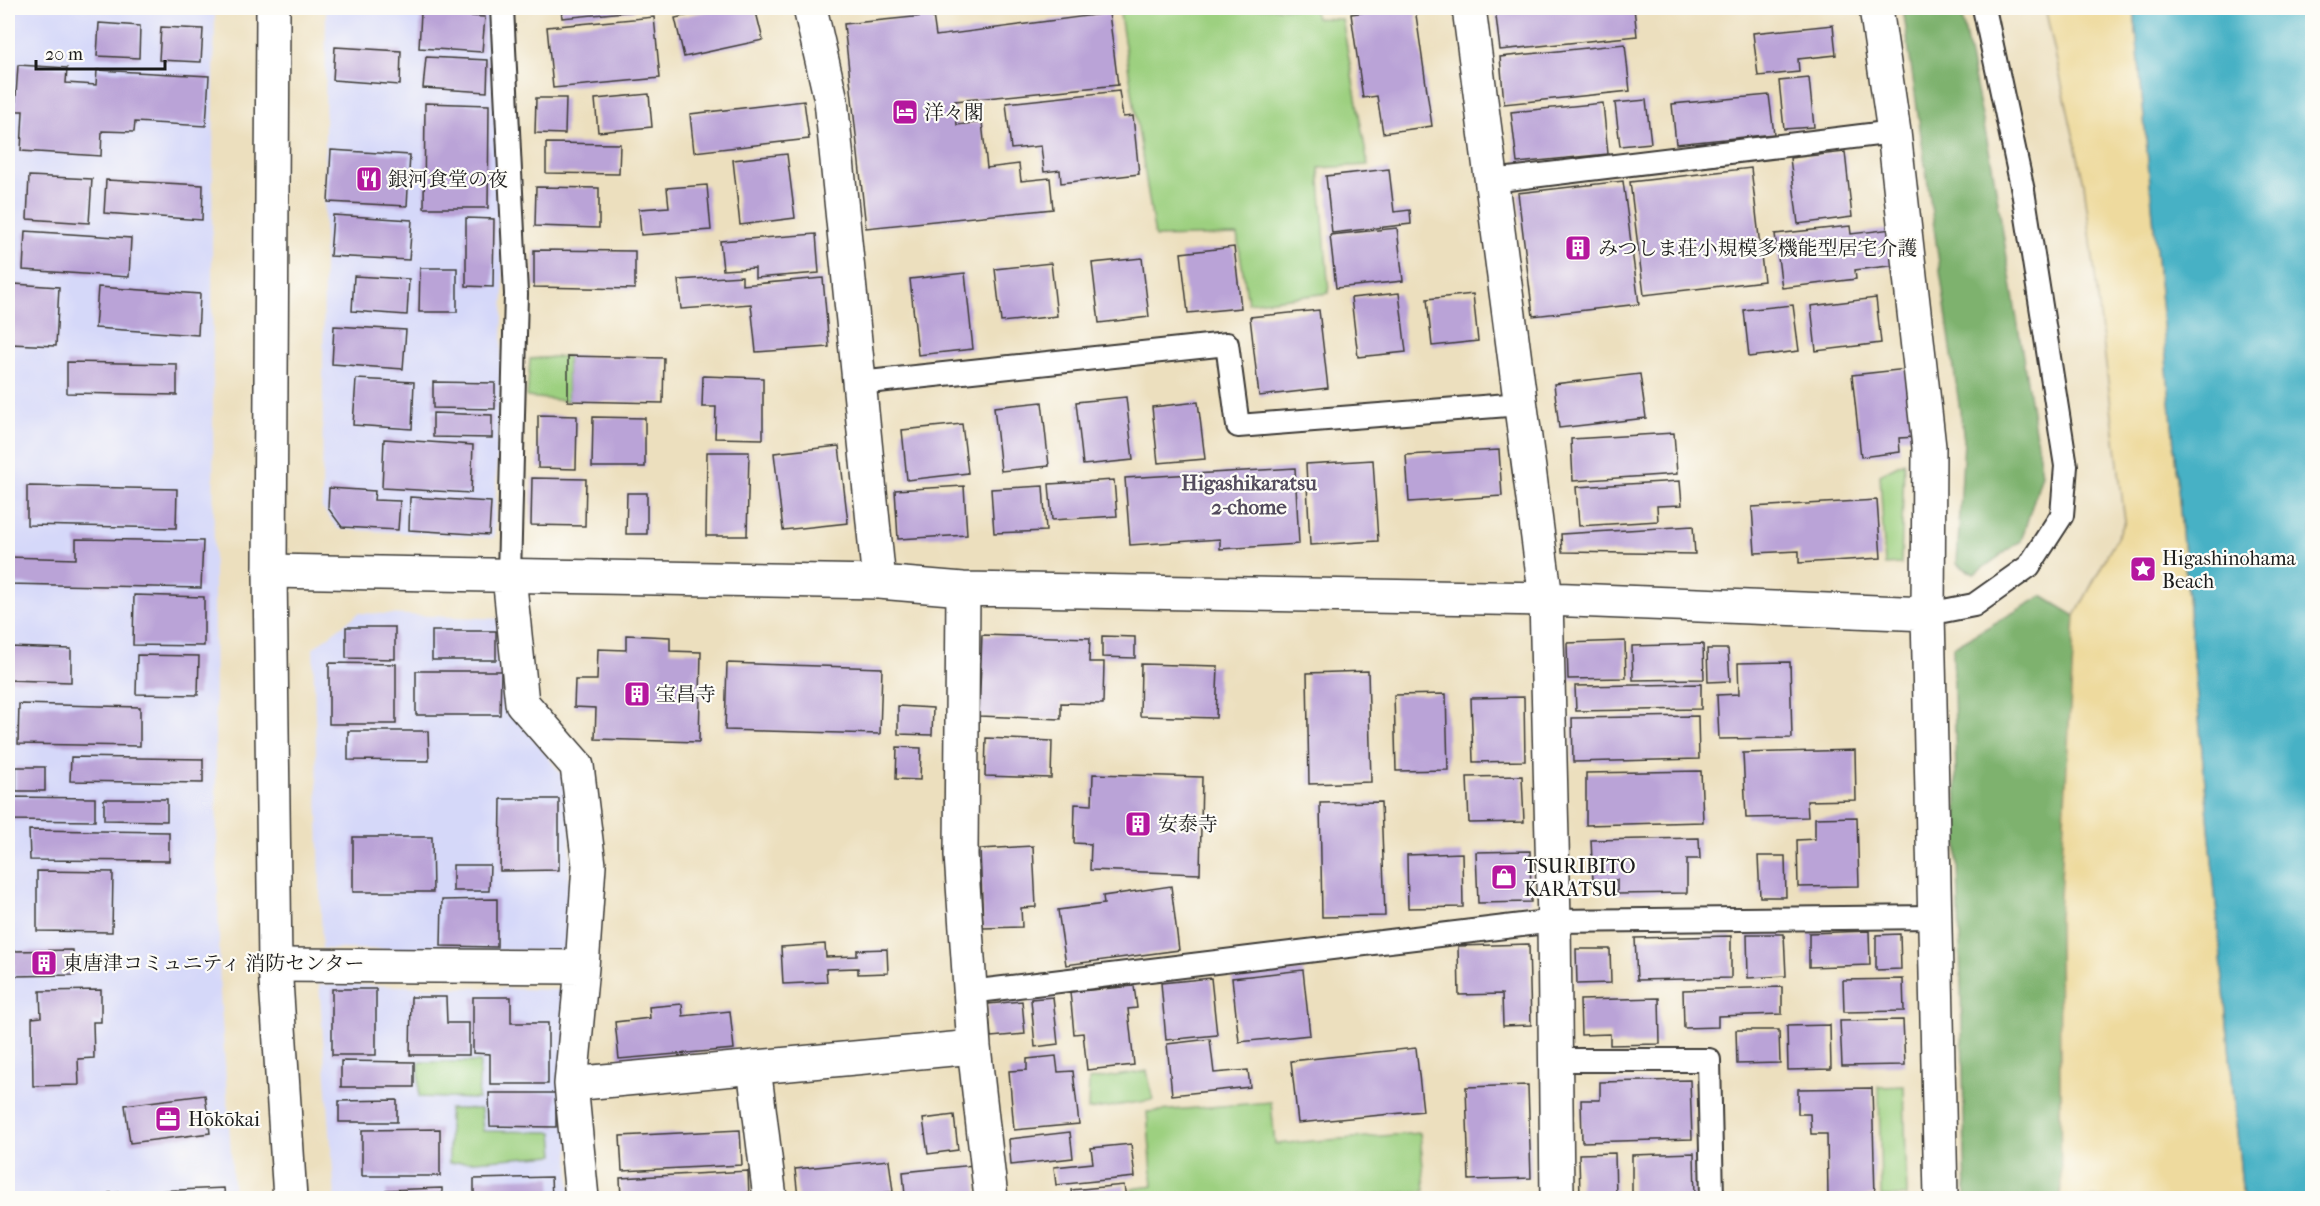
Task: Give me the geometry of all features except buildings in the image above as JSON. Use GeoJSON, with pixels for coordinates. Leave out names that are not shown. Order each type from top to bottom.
{"type":"FeatureCollection","features":[{"type":"Feature","properties":{"kind":"street"},"geometry":{"type":"LineString","coordinates":[[273,8],[270,571],[275,965],[290,1198]]}},
{"type":"Feature","properties":{"kind":"street"},"geometry":{"type":"LineString","coordinates":[[810,8],[831,100],[879,582]]}},
{"type":"Feature","properties":{"kind":"street"},"geometry":{"type":"LineString","coordinates":[[1469,8],[1546,599],[1554,921],[1557,1198]]}},
{"type":"Feature","properties":{"kind":"street"},"geometry":{"type":"LineString","coordinates":[[1876,8],[1894,132],[1929,447],[1928,614],[1941,1198]]}},
{"type":"Feature","properties":{"kind":"street"},"geometry":{"type":"LineString","coordinates":[[270,571],[879,582],[963,589],[1546,599],[1928,614]]}},
{"type":"Feature","properties":{"kind":"street"},"geometry":{"type":"LineString","coordinates":[[509,576],[522,703],[577,766],[589,865],[571,1084],[582,1198]]}},
{"type":"Feature","properties":{"kind":"street"},"geometry":{"type":"LineString","coordinates":[[963,589],[961,855],[974,1047],[991,1198]]}},
{"type":"Feature","properties":{"kind":"street"},"geometry":{"type":"LineString","coordinates":[[275,965],[582,968]]}},
{"type":"Feature","properties":{"kind":"street"},"geometry":{"type":"LineString","coordinates":[[571,1084],[974,1047]]}},
{"type":"Feature","properties":{"kind":"street"},"geometry":{"type":"LineString","coordinates":[[754,1067],[770,1198]]}},
{"type":"Feature","properties":{"kind":"lane"},"geometry":{"type":"LineString","coordinates":[[502,8],[516,294],[509,576]]}},
{"type":"Feature","properties":{"kind":"lane"},"geometry":{"type":"LineString","coordinates":[[1928,614],[1974,605],[2029,566],[2062,515],[2066,466],[2023,191],[1984,8]]}},
{"type":"Feature","properties":{"kind":"lane"},"geometry":{"type":"LineString","coordinates":[[1492,181],[1894,132]]}},
{"type":"Feature","properties":{"kind":"lane"},"geometry":{"type":"LineString","coordinates":[[859,383],[1227,344],[1238,426],[1521,404]]}},
{"type":"Feature","properties":{"kind":"lane"},"geometry":{"type":"LineString","coordinates":[[970,992],[1554,921],[1935,917]]}},
{"type":"Feature","properties":{"kind":"lane"},"geometry":{"type":"LineString","coordinates":[[1556,1060],[1709,1060],[1712,1198]]}},
{"type":"Feature","properties":{"kind":"shaded area"},"geometry":{"type":"Polygon","coordinates":[[[17,8],[215,8],[212,245],[215,734],[220,992],[234,1198],[8,1198],[8,45],[17,8]]]}},
{"type":"Feature","properties":{"kind":"shaded area"},"geometry":{"type":"Polygon","coordinates":[[[326,8],[493,8],[504,292],[494,538],[338,529],[322,508],[326,8]]]}},
{"type":"Feature","properties":{"kind":"shaded area"},"geometry":{"type":"Polygon","coordinates":[[[359,613],[504,619],[511,709],[572,788],[567,951],[322,949],[313,648],[359,613]]]}},
{"type":"Feature","properties":{"kind":"shaded area"},"geometry":{"type":"Polygon","coordinates":[[[319,984],[567,990],[570,1198],[335,1198],[319,984]]]}},
{"type":"Feature","properties":{"kind":"green space"},"geometry":{"type":"Polygon","coordinates":[[[1119,8],[1313,8],[1316,18],[1342,19],[1368,165],[1319,168],[1329,293],[1248,303],[1237,235],[1155,237],[1119,8]]]}},
{"type":"Feature","properties":{"kind":"green space"},"geometry":{"type":"Polygon","coordinates":[[[1903,8],[1960,8],[1992,165],[2042,474],[2021,541],[1974,574],[1957,564],[1964,440],[1903,8]]]}},
{"type":"Feature","properties":{"kind":"green space"},"geometry":{"type":"Polygon","coordinates":[[[568,356],[568,401],[527,397],[530,359],[568,356]]]}},
{"type":"Feature","properties":{"kind":"green space"},"geometry":{"type":"Polygon","coordinates":[[[1904,462],[1901,564],[1885,565],[1880,474],[1904,462]]]}},
{"type":"Feature","properties":{"kind":"green space"},"geometry":{"type":"Polygon","coordinates":[[[2042,596],[2075,616],[2059,918],[2061,1198],[1966,1198],[1953,647],[2042,596]]]}},
{"type":"Feature","properties":{"kind":"green space"},"geometry":{"type":"Polygon","coordinates":[[[419,1062],[480,1062],[478,1099],[419,1097],[419,1062]]]}},
{"type":"Feature","properties":{"kind":"green space"},"geometry":{"type":"Polygon","coordinates":[[[1147,1071],[1153,1100],[1088,1110],[1089,1080],[1147,1071]]]}},
{"type":"Feature","properties":{"kind":"green space"},"geometry":{"type":"Polygon","coordinates":[[[1904,1086],[1907,1196],[1881,1196],[1879,1087],[1904,1086]]]}},
{"type":"Feature","properties":{"kind":"green space"},"geometry":{"type":"Polygon","coordinates":[[[1271,1102],[1275,1144],[1420,1133],[1425,1191],[1330,1198],[1132,1198],[1131,1189],[1153,1186],[1147,1112],[1271,1102]]]}},
{"type":"Feature","properties":{"kind":"green space"},"geometry":{"type":"Polygon","coordinates":[[[449,1109],[481,1109],[483,1131],[553,1132],[555,1155],[449,1163],[449,1109]]]}},
{"type":"Feature","properties":{"kind":"sand","name":"Higashinohama Beach"},"geometry":{"type":"Polygon","coordinates":[[[2045,8],[2134,8],[2243,1198],[2061,1198],[2059,918],[2075,616],[2125,522],[2084,184],[2045,8]]]}},
{"type":"Feature","properties":{"kind":"water"},"geometry":{"type":"Polygon","coordinates":[[[2134,8],[2312,8],[2312,1198],[2243,1198],[2134,8]]]}},
{"type":"Feature","properties":{"kind":"place","name":"洋々閣"},"geometry":{"type":"Point","coordinates":[905,112]}},
{"type":"Feature","properties":{"kind":"place","name":"銀河食堂の夜"},"geometry":{"type":"Point","coordinates":[369,179]}},
{"type":"Feature","properties":{"kind":"place","name":"みつしま荘小規模多機能型居宅介護"},"geometry":{"type":"Point","coordinates":[1578,248]}},
{"type":"Feature","properties":{"kind":"place","name":"Higashinohama Beach"},"geometry":{"type":"Point","coordinates":[2143,569]}},
{"type":"Feature","properties":{"kind":"place","name":"宝昌寺"},"geometry":{"type":"Point","coordinates":[637,694]}},
{"type":"Feature","properties":{"kind":"place","name":"安泰寺"},"geometry":{"type":"Point","coordinates":[1138,824]}},
{"type":"Feature","properties":{"kind":"place","name":"TSURIBITO KARATSU"},"geometry":{"type":"Point","coordinates":[1504,877]}},
{"type":"Feature","properties":{"kind":"place","name":"東唐津コミュニティ 消防センター"},"geometry":{"type":"Point","coordinates":[44,963]}},
{"type":"Feature","properties":{"kind":"place","name":"Hōkōkai"},"geometry":{"type":"Point","coordinates":[168,1119]}},
{"type":"Feature","properties":{"kind":"district","name":"Higashikaratsu 2-chome"},"geometry":{"type":"Point","coordinates":[1249,495]}}]}
